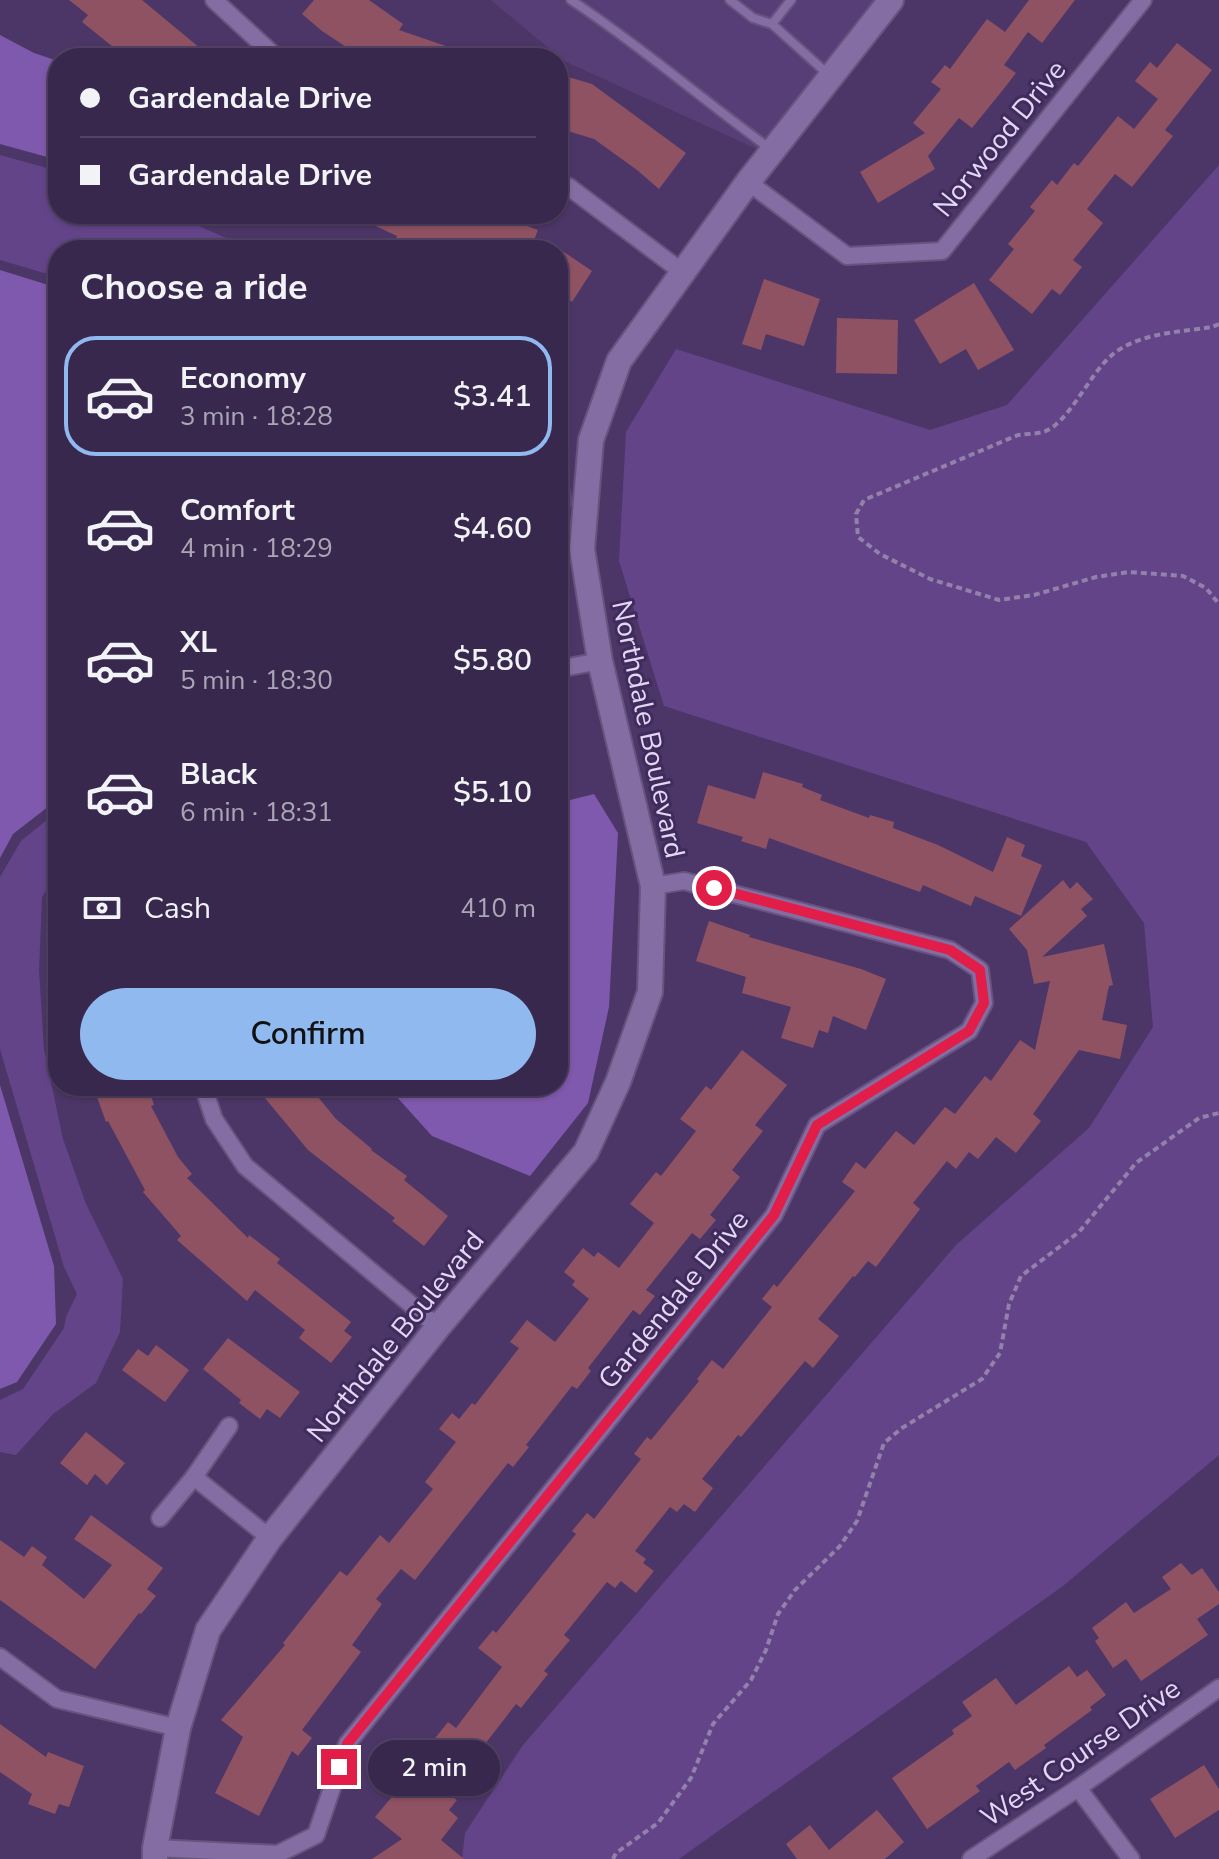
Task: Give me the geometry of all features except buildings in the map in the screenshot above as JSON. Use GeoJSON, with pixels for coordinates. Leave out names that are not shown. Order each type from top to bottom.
{"type":"FeatureCollection","features":[{"type":"Feature","properties":{"kind":"street"},"geometry":{"type":"LineString","coordinates":[[214,0],[266,48]]}},
{"type":"Feature","properties":{"kind":"street","name":"Northdale Boulevard"},"geometry":{"type":"LineString","coordinates":[[155,1854],[178,1728],[208,1630],[270,1538],[438,1327],[586,1152],[618,1082],[650,992],[653,886],[600,661],[582,549],[591,440],[619,361],[748,182],[891,0]]}},
{"type":"Feature","properties":{"kind":"street","name":"Norwood Drive"},"geometry":{"type":"LineString","coordinates":[[748,182],[847,256],[942,251],[1143,0]]}},
{"type":"Feature","properties":{"kind":"street"},"geometry":{"type":"LineString","coordinates":[[568,187],[681,271]]}},
{"type":"Feature","properties":{"kind":"street"},"geometry":{"type":"LineString","coordinates":[[568,667],[600,661]]}},
{"type":"Feature","properties":{"kind":"street","name":"Gardendale Drive"},"geometry":{"type":"LineString","coordinates":[[155,1854],[278,1854],[316,1835],[347,1744],[774,1215],[817,1125],[969,1031],[984,1003],[980,970],[950,950],[684,881],[653,886]]}},
{"type":"Feature","properties":{"kind":"street"},"geometry":{"type":"LineString","coordinates":[[206,1096],[214,1119],[245,1166],[438,1327]]}},
{"type":"Feature","properties":{"kind":"street"},"geometry":{"type":"LineString","coordinates":[[160,1518],[194,1477],[229,1426]]}},
{"type":"Feature","properties":{"kind":"street"},"geometry":{"type":"LineString","coordinates":[[194,1477],[270,1538]]}},
{"type":"Feature","properties":{"kind":"street"},"geometry":{"type":"LineString","coordinates":[[0,1657],[57,1699],[178,1728]]}},
{"type":"Feature","properties":{"kind":"street","name":"West Course Drive"},"geometry":{"type":"LineString","coordinates":[[971,1859],[1219,1688]]}},
{"type":"Feature","properties":{"kind":"street"},"geometry":{"type":"LineString","coordinates":[[1078,1788],[1131,1859]]}},
{"type":"Feature","properties":{"kind":"lane"},"geometry":{"type":"LineString","coordinates":[[571,0],[618,30],[772,151]]}},
{"type":"Feature","properties":{"kind":"lane"},"geometry":{"type":"LineString","coordinates":[[730,0],[753,18],[772,24],[831,76]]}},
{"type":"Feature","properties":{"kind":"lane"},"geometry":{"type":"LineString","coordinates":[[772,24],[791,0]]}},
{"type":"Feature","properties":{"kind":"path"},"geometry":{"type":"LineString","coordinates":[[1219,324],[1148,337],[1114,352],[1092,374],[1063,419],[1045,431],[1018,435],[864,500],[856,514],[858,537],[880,554],[930,579],[999,600],[1034,595],[1096,577],[1129,572],[1183,576],[1206,588],[1219,604]]}},
{"type":"Feature","properties":{"kind":"path"},"geometry":{"type":"LineString","coordinates":[[613,1859],[616,1853],[658,1823],[691,1778],[713,1724],[751,1680],[766,1650],[778,1614],[795,1590],[840,1546],[857,1521],[884,1443],[902,1428],[982,1379],[1000,1353],[1009,1304],[1021,1276],[1079,1232],[1136,1163],[1199,1118],[1219,1113]]}},
{"type":"Feature","properties":{"kind":"shaded area"},"geometry":{"type":"Polygon","coordinates":[[[491,0],[877,0],[759,150],[568,63],[568,48],[548,48],[491,0]]]}},
{"type":"Feature","properties":{"kind":"shaded area"},"geometry":{"type":"Polygon","coordinates":[[[0,35],[48,58],[48,157],[0,144],[0,35]]]}},
{"type":"Feature","properties":{"kind":"shaded area"},"geometry":{"type":"Polygon","coordinates":[[[0,155],[48,168],[48,224],[194,224],[230,240],[48,240],[48,274],[0,260],[0,155]]]}},
{"type":"Feature","properties":{"kind":"shaded area"},"geometry":{"type":"Polygon","coordinates":[[[1219,165],[1219,1455],[1063,1586],[679,1859],[462,1859],[465,1833],[523,1745],[957,1244],[1089,1128],[1153,1027],[1144,923],[1086,842],[664,706],[619,561],[626,432],[676,349],[930,430],[1007,405],[1219,165]]]}},
{"type":"Feature","properties":{"kind":"shaded area"},"geometry":{"type":"Polygon","coordinates":[[[0,270],[48,285],[48,807],[13,834],[0,858],[0,270]]]}},
{"type":"Feature","properties":{"kind":"shaded area"},"geometry":{"type":"Polygon","coordinates":[[[568,474],[573,503],[568,512],[568,474]]]}},
{"type":"Feature","properties":{"kind":"shaded area"},"geometry":{"type":"Polygon","coordinates":[[[594,794],[618,833],[609,1007],[588,1103],[530,1176],[432,1136],[396,1096],[568,1096],[568,800],[594,794]]]}},
{"type":"Feature","properties":{"kind":"shaded area"},"geometry":{"type":"Polygon","coordinates":[[[48,819],[48,888],[42,897],[39,970],[48,1096],[54,1096],[63,1139],[86,1204],[123,1279],[120,1332],[96,1383],[53,1414],[16,1455],[0,1452],[0,1400],[23,1389],[64,1328],[77,1294],[64,1267],[0,1049],[0,877],[21,841],[48,819]]]}},
{"type":"Feature","properties":{"kind":"shaded area"},"geometry":{"type":"Polygon","coordinates":[[[0,1085],[54,1266],[56,1324],[17,1382],[0,1389],[0,1085]]]}},
{"type":"Feature","properties":{"kind":"route"},"geometry":{"type":"LineString","coordinates":[[339,1767],[347,1744],[774,1215],[817,1125],[969,1031],[984,1003],[980,970],[950,950],[714,888]]}}]}
